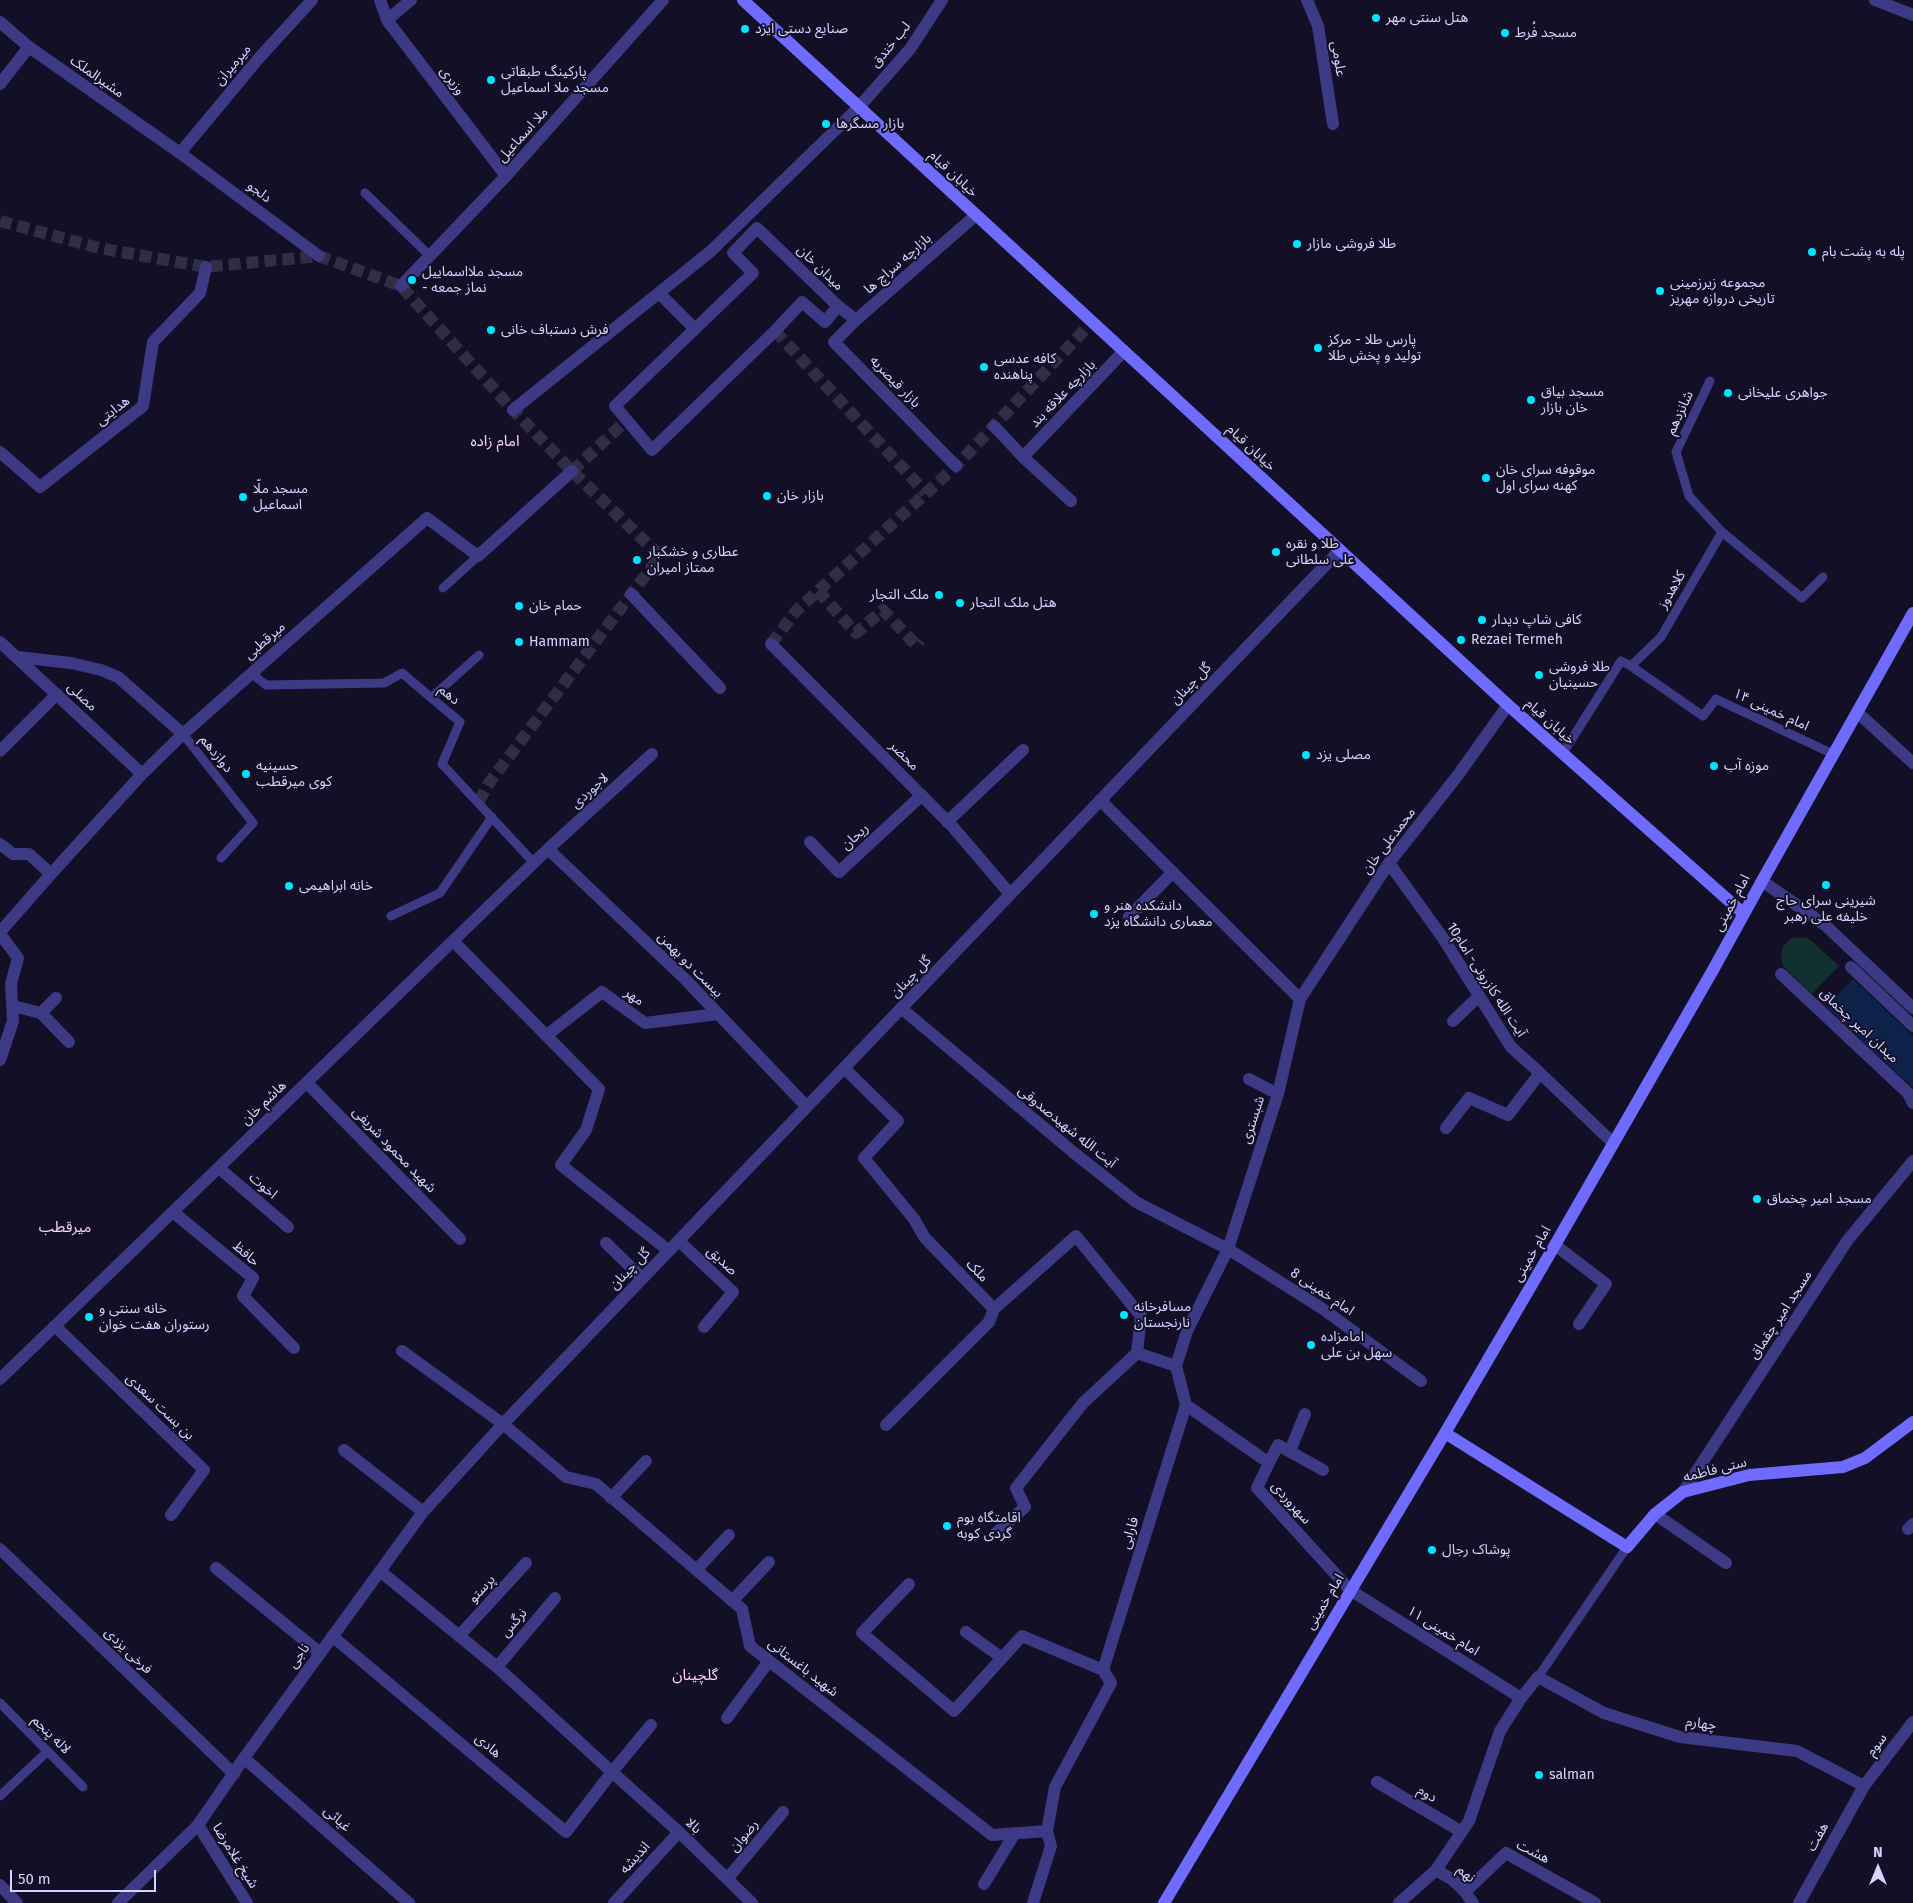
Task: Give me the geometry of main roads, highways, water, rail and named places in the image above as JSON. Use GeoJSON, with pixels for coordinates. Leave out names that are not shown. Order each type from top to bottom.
{"type":"FeatureCollection","features":[{"type":"Feature","properties":{"kind":"main road","name":"خیابان قیام"},"geometry":{"type":"LineString","coordinates":[[743,0],[1508,704],[1744,914]]}},
{"type":"Feature","properties":{"kind":"main road","name":"امام خمینی"},"geometry":{"type":"LineString","coordinates":[[1164,1903],[1555,1244],[1713,970],[1913,613]]}},
{"type":"Feature","properties":{"kind":"main road","name":"ستی فاطمه"},"geometry":{"type":"LineString","coordinates":[[1445,1432],[1627,1547],[1655,1514],[1683,1492],[1749,1476],[1843,1467],[1865,1458],[1913,1422]]}},
{"type":"Feature","properties":{"kind":"water"},"geometry":{"type":"Polygon","coordinates":[[[1853,979],[1913,1036],[1913,1088],[1826,1007],[1853,979]]]}},
{"type":"Feature","properties":{"kind":"tunnel"},"geometry":{"type":"LineString","coordinates":[[0,221],[99,248],[206,267],[319,256],[401,286],[513,410],[572,471],[660,556],[489,783],[478,803]]}},
{"type":"Feature","properties":{"kind":"tunnel"},"geometry":{"type":"LineString","coordinates":[[771,644],[796,611],[956,466],[1092,322]]}},
{"type":"Feature","properties":{"kind":"tunnel"},"geometry":{"type":"LineString","coordinates":[[775,331],[926,493]]}},
{"type":"Feature","properties":{"kind":"tunnel"},"geometry":{"type":"LineString","coordinates":[[572,471],[627,420]]}},
{"type":"Feature","properties":{"kind":"tunnel"},"geometry":{"type":"LineString","coordinates":[[818,591],[856,633],[883,610],[916,645],[920,640]]}},
{"type":"Feature","properties":{"kind":"place","name":"هتل سنتی مهر"},"geometry":{"type":"Point","coordinates":[1376,18]}},
{"type":"Feature","properties":{"kind":"place","name":"صنایع دستی ایزد"},"geometry":{"type":"Point","coordinates":[745,29]}},
{"type":"Feature","properties":{"kind":"place","name":"مسجد فُرط"},"geometry":{"type":"Point","coordinates":[1505,33]}},
{"type":"Feature","properties":{"kind":"place","name":"پارکینگ طبقاتی مسجد ملا اسماعیل"},"geometry":{"type":"Point","coordinates":[491,80]}},
{"type":"Feature","properties":{"kind":"place","name":"بازار مسگرها"},"geometry":{"type":"Point","coordinates":[826,124]}},
{"type":"Feature","properties":{"kind":"place","name":"طلا فروشی مازار"},"geometry":{"type":"Point","coordinates":[1297,244]}},
{"type":"Feature","properties":{"kind":"place","name":"پله به پشت بام"},"geometry":{"type":"Point","coordinates":[1812,252]}},
{"type":"Feature","properties":{"kind":"place","name":"مسجد ملااسماییل - نماز جمعه"},"geometry":{"type":"Point","coordinates":[412,280]}},
{"type":"Feature","properties":{"kind":"place","name":"مجموعه زیرزمینی تاریخی دروازه مهریز"},"geometry":{"type":"Point","coordinates":[1660,291]}},
{"type":"Feature","properties":{"kind":"place","name":"فرش دستباف خانی"},"geometry":{"type":"Point","coordinates":[491,330]}},
{"type":"Feature","properties":{"kind":"place","name":"پارس طلا - مرکز تولید و پخش طلا"},"geometry":{"type":"Point","coordinates":[1318,348]}},
{"type":"Feature","properties":{"kind":"place","name":"کافه عدسی پناهنده"},"geometry":{"type":"Point","coordinates":[984,367]}},
{"type":"Feature","properties":{"kind":"place","name":"جواهری علیخانی"},"geometry":{"type":"Point","coordinates":[1728,393]}},
{"type":"Feature","properties":{"kind":"place","name":"مسجد بیاق خان بازار"},"geometry":{"type":"Point","coordinates":[1531,400]}},
{"type":"Feature","properties":{"kind":"place","name":"موقوفه سرای خان کهنه سرای اول"},"geometry":{"type":"Point","coordinates":[1486,478]}},
{"type":"Feature","properties":{"kind":"place","name":"بازار خان"},"geometry":{"type":"Point","coordinates":[767,496]}},
{"type":"Feature","properties":{"kind":"place","name":"مسجد ملّا اسماعیل"},"geometry":{"type":"Point","coordinates":[243,497]}},
{"type":"Feature","properties":{"kind":"place","name":"طلا و نقره علی سلطانی"},"geometry":{"type":"Point","coordinates":[1276,552]}},
{"type":"Feature","properties":{"kind":"place","name":"عطاری و خشکبار ممتاز امیران"},"geometry":{"type":"Point","coordinates":[637,560]}},
{"type":"Feature","properties":{"kind":"place","name":"ملک التجار"},"geometry":{"type":"Point","coordinates":[939,595]}},
{"type":"Feature","properties":{"kind":"place","name":"هتل ملک التجار"},"geometry":{"type":"Point","coordinates":[960,603]}},
{"type":"Feature","properties":{"kind":"place","name":"حمام خان"},"geometry":{"type":"Point","coordinates":[519,606]}},
{"type":"Feature","properties":{"kind":"place","name":"کافی شاپ دیدار"},"geometry":{"type":"Point","coordinates":[1482,620]}},
{"type":"Feature","properties":{"kind":"place","name":"Rezaei Termeh"},"geometry":{"type":"Point","coordinates":[1461,640]}},
{"type":"Feature","properties":{"kind":"place","name":"Hammam"},"geometry":{"type":"Point","coordinates":[519,642]}},
{"type":"Feature","properties":{"kind":"place","name":"طلا فروشی حسینیان"},"geometry":{"type":"Point","coordinates":[1539,675]}},
{"type":"Feature","properties":{"kind":"place","name":"مصلی یزد"},"geometry":{"type":"Point","coordinates":[1306,755]}},
{"type":"Feature","properties":{"kind":"place","name":"موزه آب"},"geometry":{"type":"Point","coordinates":[1714,766]}},
{"type":"Feature","properties":{"kind":"place","name":"حسینیه کوی میرقطب"},"geometry":{"type":"Point","coordinates":[246,774]}},
{"type":"Feature","properties":{"kind":"place","name":"شیرینی سرای حاج خلیفه علی رهبر"},"geometry":{"type":"Point","coordinates":[1826,885]}},
{"type":"Feature","properties":{"kind":"place","name":"خانه ابراهیمی"},"geometry":{"type":"Point","coordinates":[289,886]}},
{"type":"Feature","properties":{"kind":"place","name":"دانشکده هنر و معماری دانشگاه یزد"},"geometry":{"type":"Point","coordinates":[1094,914]}},
{"type":"Feature","properties":{"kind":"place","name":"مسجد امیر چخماق"},"geometry":{"type":"Point","coordinates":[1757,1199]}},
{"type":"Feature","properties":{"kind":"place","name":"مسافرخانه نارنجستان"},"geometry":{"type":"Point","coordinates":[1124,1315]}},
{"type":"Feature","properties":{"kind":"place","name":"خانه سنتی و رستوران هفت خوان"},"geometry":{"type":"Point","coordinates":[89,1317]}},
{"type":"Feature","properties":{"kind":"place","name":"امامزاده سهل بن علی"},"geometry":{"type":"Point","coordinates":[1311,1345]}},
{"type":"Feature","properties":{"kind":"place","name":"اقامتگاه بوم گردی کوبه"},"geometry":{"type":"Point","coordinates":[947,1526]}},
{"type":"Feature","properties":{"kind":"place","name":"پوشاک رجال"},"geometry":{"type":"Point","coordinates":[1432,1550]}},
{"type":"Feature","properties":{"kind":"place","name":"salman"},"geometry":{"type":"Point","coordinates":[1539,1775]}},
{"type":"Feature","properties":{"kind":"district","name":"امام زاده"},"geometry":{"type":"Point","coordinates":[495,442]}},
{"type":"Feature","properties":{"kind":"district","name":"میرقطب"},"geometry":{"type":"Point","coordinates":[65,1228]}},
{"type":"Feature","properties":{"kind":"district","name":"گلچینان"},"geometry":{"type":"Point","coordinates":[695,1676]}}]}
